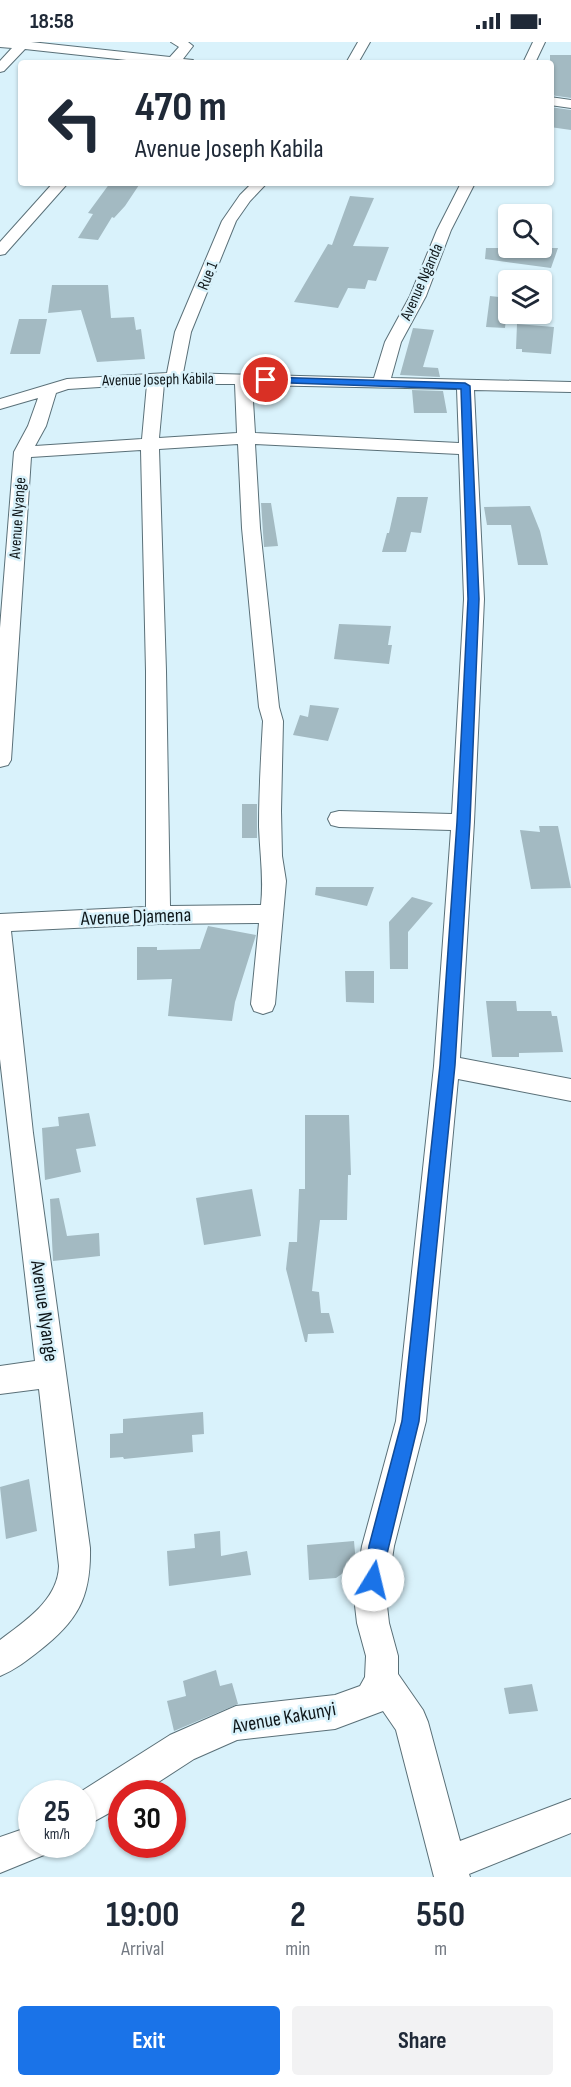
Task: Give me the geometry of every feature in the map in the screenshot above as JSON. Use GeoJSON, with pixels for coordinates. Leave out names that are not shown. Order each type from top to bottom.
{"type":"FeatureCollection","features":[{"type":"Feature","properties":{"kind":"street"},"geometry":{"type":"LineString","coordinates":[[175,60],[187,46],[177,42]]}},
{"type":"Feature","properties":{"kind":"street"},"geometry":{"type":"LineString","coordinates":[[354,60],[364,42]]}},
{"type":"Feature","properties":{"kind":"street"},"geometry":{"type":"LineString","coordinates":[[530,60],[538,42]]}},
{"type":"Feature","properties":{"kind":"street"},"geometry":{"type":"LineString","coordinates":[[0,43],[24,43],[157,60]]}},
{"type":"Feature","properties":{"kind":"street"},"geometry":{"type":"LineString","coordinates":[[0,68],[24,43]]}},
{"type":"Feature","properties":{"kind":"street"},"geometry":{"type":"LineString","coordinates":[[554,102],[571,104]]}},
{"type":"Feature","properties":{"kind":"street"},"geometry":{"type":"LineString","coordinates":[[0,251],[58,186]]}},
{"type":"Feature","properties":{"kind":"street","name":"Rue 1"},"geometry":{"type":"LineString","coordinates":[[158,915],[156,660],[150,444],[165,379],[229,221],[245,198],[257,186]]}},
{"type":"Feature","properties":{"kind":"street","name":"Avenue Nganda"},"geometry":{"type":"LineString","coordinates":[[381,383],[393,342],[418,296],[444,230],[466,186]]}},
{"type":"Feature","properties":{"kind":"street","name":"Avenue Joseph Kabila"},"geometry":{"type":"LineString","coordinates":[[0,404],[49,389],[86,382],[165,379],[571,387]]}},
{"type":"Feature","properties":{"kind":"street"},"geometry":{"type":"LineString","coordinates":[[243,379],[251,528],[269,707],[273,721],[270,767],[271,856],[275,881],[263,1004]]}},
{"type":"Feature","properties":{"kind":"street"},"geometry":{"type":"LineString","coordinates":[[465,386],[474,599],[464,822],[447,1065],[411,1421],[378,1546],[370,1597],[373,1623],[382,1656],[381,1679],[411,1722],[450,1871],[571,1816]]}},
{"type":"Feature","properties":{"kind":"street","name":"Avenue Nyange"},"geometry":{"type":"LineString","coordinates":[[0,760],[3,670],[23,452],[37,426],[49,389]]}},
{"type":"Feature","properties":{"kind":"street"},"geometry":{"type":"LineString","coordinates":[[23,452],[246,438],[469,449]]}},
{"type":"Feature","properties":{"kind":"street"},"geometry":{"type":"LineString","coordinates":[[339,819],[464,822]]}},
{"type":"Feature","properties":{"kind":"street","name":"Avenue Djamena"},"geometry":{"type":"LineString","coordinates":[[0,923],[158,915],[273,914]]}},
{"type":"Feature","properties":{"kind":"street","name":"Avenue Nyange"},"geometry":{"type":"LineString","coordinates":[[0,932],[10,1134],[53,1373],[74,1548],[74,1578],[63,1605],[0,1660]]}},
{"type":"Feature","properties":{"kind":"street"},"geometry":{"type":"LineString","coordinates":[[447,1065],[571,1090]]}},
{"type":"Feature","properties":{"kind":"street"},"geometry":{"type":"LineString","coordinates":[[0,1380],[53,1373]]}},
{"type":"Feature","properties":{"kind":"street","name":"Avenue Kakunyi"},"geometry":{"type":"LineString","coordinates":[[96,1802],[182,1747],[236,1723],[335,1712],[371,1699],[381,1679]]}},
{"type":"Feature","properties":{"kind":"street"},"geometry":{"type":"LineString","coordinates":[[0,1856],[18,1849]]}},
{"type":"Feature","properties":{"kind":"building"},"geometry":{"type":"Polygon","coordinates":[[[550,55],[571,55],[571,98],[554,96],[554,60],[550,60],[550,55]]]}},
{"type":"Feature","properties":{"kind":"building"},"geometry":{"type":"Polygon","coordinates":[[[554,108],[571,110],[571,130],[554,128],[554,108]]]}},
{"type":"Feature","properties":{"kind":"building"},"geometry":{"type":"Polygon","coordinates":[[[108,186],[138,186],[125,206],[114,218],[112,217],[98,240],[78,238],[93,214],[88,213],[108,186]]]}},
{"type":"Feature","properties":{"kind":"building"},"geometry":{"type":"Polygon","coordinates":[[[350,196],[374,198],[353,246],[389,247],[376,281],[368,280],[365,289],[348,288],[338,308],[294,302],[328,244],[332,245],[350,196]]]}},
{"type":"Feature","properties":{"kind":"building"},"geometry":{"type":"Polygon","coordinates":[[[486,248],[498,248],[498,258],[552,258],[552,248],[558,248],[551,268],[485,259],[486,248]]]}},
{"type":"Feature","properties":{"kind":"building"},"geometry":{"type":"Polygon","coordinates":[[[52,285],[108,285],[111,318],[134,317],[136,330],[141,329],[145,359],[97,362],[81,310],[48,313],[52,285]]]}},
{"type":"Feature","properties":{"kind":"building"},"geometry":{"type":"Polygon","coordinates":[[[490,296],[498,297],[498,324],[505,324],[505,328],[486,327],[490,296]]]}},
{"type":"Feature","properties":{"kind":"building"},"geometry":{"type":"Polygon","coordinates":[[[19,319],[47,319],[40,354],[10,354],[19,319]]]}},
{"type":"Feature","properties":{"kind":"building"},"geometry":{"type":"Polygon","coordinates":[[[517,324],[554,327],[551,354],[522,352],[522,349],[516,349],[517,324]]]}},
{"type":"Feature","properties":{"kind":"building"},"geometry":{"type":"Polygon","coordinates":[[[413,328],[434,330],[423,367],[438,368],[440,377],[400,375],[413,328]]]}},
{"type":"Feature","properties":{"kind":"building"},"geometry":{"type":"Polygon","coordinates":[[[412,390],[443,391],[447,413],[414,413],[412,390]]]}},
{"type":"Feature","properties":{"kind":"building"},"geometry":{"type":"Polygon","coordinates":[[[397,497],[428,497],[421,533],[411,532],[406,552],[382,552],[387,533],[389,533],[397,497]]]}},
{"type":"Feature","properties":{"kind":"building"},"geometry":{"type":"Polygon","coordinates":[[[261,503],[271,503],[278,546],[264,547],[261,503]]]}},
{"type":"Feature","properties":{"kind":"building"},"geometry":{"type":"Polygon","coordinates":[[[530,506],[540,531],[548,565],[518,565],[511,525],[487,525],[484,507],[530,506]]]}},
{"type":"Feature","properties":{"kind":"building"},"geometry":{"type":"Polygon","coordinates":[[[339,624],[391,626],[388,645],[392,645],[389,664],[334,659],[339,624]]]}},
{"type":"Feature","properties":{"kind":"building"},"geometry":{"type":"Polygon","coordinates":[[[310,705],[339,708],[328,741],[293,735],[300,715],[308,717],[310,705]]]}},
{"type":"Feature","properties":{"kind":"building"},"geometry":{"type":"Polygon","coordinates":[[[242,804],[257,804],[257,838],[242,838],[242,804]]]}},
{"type":"Feature","properties":{"kind":"building"},"geometry":{"type":"Polygon","coordinates":[[[539,826],[558,826],[571,888],[531,889],[520,830],[540,832],[539,826]]]}},
{"type":"Feature","properties":{"kind":"building"},"geometry":{"type":"Polygon","coordinates":[[[316,887],[374,887],[367,906],[315,895],[316,887]]]}},
{"type":"Feature","properties":{"kind":"building"},"geometry":{"type":"Polygon","coordinates":[[[412,897],[433,903],[408,932],[408,969],[390,969],[389,922],[412,897]]]}},
{"type":"Feature","properties":{"kind":"building"},"geometry":{"type":"Polygon","coordinates":[[[208,926],[256,935],[235,1002],[232,1021],[168,1016],[172,979],[137,980],[137,947],[157,947],[157,950],[200,949],[208,926]]]}},
{"type":"Feature","properties":{"kind":"building"},"geometry":{"type":"Polygon","coordinates":[[[345,971],[374,971],[374,1003],[346,1002],[345,971]]]}},
{"type":"Feature","properties":{"kind":"building"},"geometry":{"type":"Polygon","coordinates":[[[486,1001],[516,1001],[517,1011],[551,1011],[552,1016],[557,1016],[563,1052],[519,1053],[519,1057],[492,1057],[486,1001]]]}},
{"type":"Feature","properties":{"kind":"building"},"geometry":{"type":"Polygon","coordinates":[[[89,1113],[96,1146],[76,1149],[81,1172],[45,1180],[42,1128],[59,1126],[58,1117],[89,1113]]]}},
{"type":"Feature","properties":{"kind":"building"},"geometry":{"type":"Polygon","coordinates":[[[305,1115],[349,1115],[351,1175],[348,1175],[347,1220],[320,1220],[312,1291],[319,1292],[321,1313],[329,1313],[334,1333],[308,1334],[307,1342],[305,1342],[286,1269],[289,1242],[297,1242],[299,1189],[305,1189],[305,1115]]]}},
{"type":"Feature","properties":{"kind":"building"},"geometry":{"type":"Polygon","coordinates":[[[252,1189],[261,1236],[204,1245],[196,1198],[252,1189]]]}},
{"type":"Feature","properties":{"kind":"building"},"geometry":{"type":"Polygon","coordinates":[[[59,1198],[67,1236],[99,1233],[100,1256],[53,1261],[50,1199],[59,1198]]]}},
{"type":"Feature","properties":{"kind":"building"},"geometry":{"type":"Polygon","coordinates":[[[203,1412],[204,1434],[192,1435],[193,1452],[124,1459],[123,1457],[110,1458],[110,1434],[123,1433],[123,1419],[203,1412]]]}},
{"type":"Feature","properties":{"kind":"building"},"geometry":{"type":"Polygon","coordinates":[[[29,1479],[37,1531],[6,1539],[0,1487],[29,1479]]]}},
{"type":"Feature","properties":{"kind":"building"},"geometry":{"type":"Polygon","coordinates":[[[220,1531],[221,1556],[247,1551],[251,1575],[169,1586],[167,1551],[195,1548],[194,1534],[220,1531]]]}},
{"type":"Feature","properties":{"kind":"building"},"geometry":{"type":"Polygon","coordinates":[[[354,1541],[356,1564],[336,1578],[309,1580],[307,1545],[354,1541]]]}},
{"type":"Feature","properties":{"kind":"building"},"geometry":{"type":"Polygon","coordinates":[[[216,1670],[220,1686],[232,1683],[238,1704],[174,1731],[167,1701],[186,1696],[183,1681],[216,1670]]]}},
{"type":"Feature","properties":{"kind":"building"},"geometry":{"type":"Polygon","coordinates":[[[532,1684],[538,1711],[509,1714],[504,1688],[532,1684]]]}},
{"type":"Feature","properties":{"kind":"route"},"geometry":{"type":"LineString","coordinates":[[266,380],[465,386],[474,599],[464,822],[454,934],[447,1065],[411,1421],[378,1546],[373,1580]]}}]}
